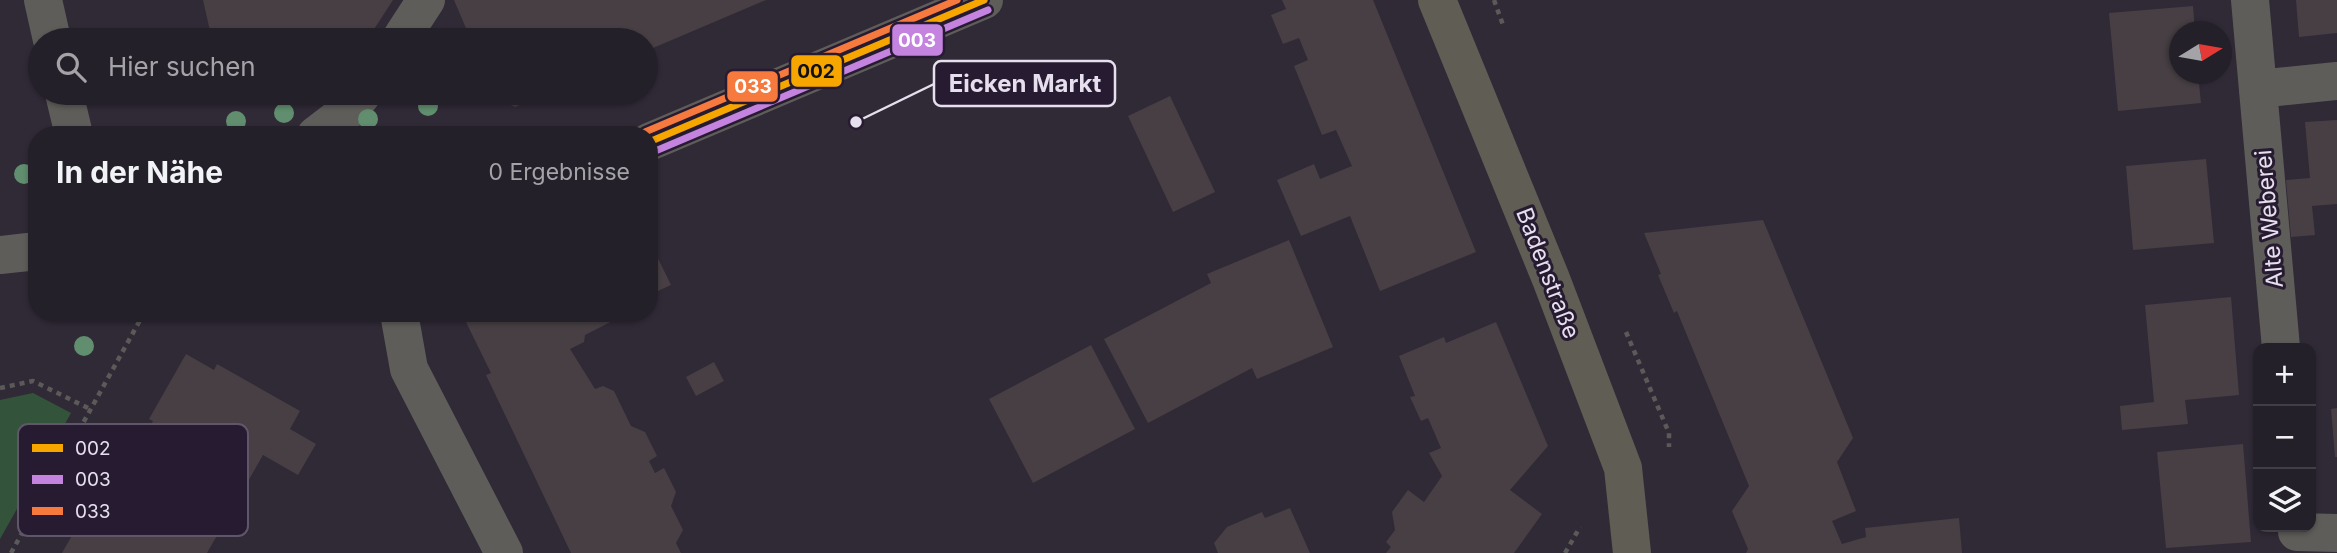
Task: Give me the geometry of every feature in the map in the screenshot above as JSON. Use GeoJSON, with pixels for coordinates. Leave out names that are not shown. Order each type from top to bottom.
{"type":"FeatureCollection","features":[{"type":"Feature","properties":{"kind":"street"},"geometry":{"type":"LineString","coordinates":[[43,0],[49,28]]}},
{"type":"Feature","properties":{"kind":"street"},"geometry":{"type":"LineString","coordinates":[[408,28],[426,0]]}},
{"type":"Feature","properties":{"kind":"street"},"geometry":{"type":"LineString","coordinates":[[658,138],[984,0]]}},
{"type":"Feature","properties":{"kind":"street","name":"Badenstraße"},"geometry":{"type":"LineString","coordinates":[[1437,0],[1541,253],[1623,468],[1632,553]]}},
{"type":"Feature","properties":{"kind":"street","name":"Alte Weberei"},"geometry":{"type":"LineString","coordinates":[[2250,0],[2281,343]]}},
{"type":"Feature","properties":{"kind":"street"},"geometry":{"type":"LineString","coordinates":[[2258,89],[2337,81]]}},
{"type":"Feature","properties":{"kind":"street"},"geometry":{"type":"LineString","coordinates":[[67,105],[72,126]]}},
{"type":"Feature","properties":{"kind":"street"},"geometry":{"type":"LineString","coordinates":[[328,126],[353,105]]}},
{"type":"Feature","properties":{"kind":"street"},"geometry":{"type":"LineString","coordinates":[[0,255],[28,252]]}},
{"type":"Feature","properties":{"kind":"street"},"geometry":{"type":"LineString","coordinates":[[401,322],[409,369],[504,553]]}},
{"type":"Feature","properties":{"kind":"street"},"geometry":{"type":"LineString","coordinates":[[2298,537],[2337,533]]}},
{"type":"Feature","properties":{"kind":"path"},"geometry":{"type":"LineString","coordinates":[[84,424],[139,322]]}},
{"type":"Feature","properties":{"kind":"path"},"geometry":{"type":"LineString","coordinates":[[0,388],[33,381],[92,410]]}},
{"type":"Feature","properties":{"kind":"path"},"geometry":{"type":"LineString","coordinates":[[11,553],[21,536]]}},
{"type":"Feature","properties":{"kind":"green space"},"geometry":{"type":"Polygon","coordinates":[[[33,393],[71,413],[65,424],[18,424],[18,507],[0,539],[0,400],[33,393]]]}},
{"type":"Feature","properties":{"kind":"building"},"geometry":{"type":"Polygon","coordinates":[[[203,0],[393,0],[375,28],[209,28],[203,0]]]}},
{"type":"Feature","properties":{"kind":"building"},"geometry":{"type":"Polygon","coordinates":[[[454,0],[766,0],[658,46],[658,28],[466,28],[454,0]]]}},
{"type":"Feature","properties":{"kind":"building"},"geometry":{"type":"Polygon","coordinates":[[[1282,0],[1373,0],[1476,252],[1380,291],[1350,216],[1301,236],[1277,180],[1314,164],[1320,179],[1352,166],[1336,130],[1322,135],[1294,66],[1308,60],[1299,38],[1283,44],[1271,15],[1286,9],[1282,0]]]}},
{"type":"Feature","properties":{"kind":"building"},"geometry":{"type":"Polygon","coordinates":[[[2296,0],[2337,0],[2337,33],[2299,37],[2296,0]]]}},
{"type":"Feature","properties":{"kind":"building"},"geometry":{"type":"Polygon","coordinates":[[[2193,6],[2194,21],[2169,21],[2169,84],[2199,84],[2201,103],[2118,111],[2109,13],[2193,6]]]}},
{"type":"Feature","properties":{"kind":"building"},"geometry":{"type":"Polygon","coordinates":[[[1170,96],[1215,192],[1173,212],[1128,116],[1170,96]]]}},
{"type":"Feature","properties":{"kind":"building"},"geometry":{"type":"Polygon","coordinates":[[[2337,120],[2337,204],[2312,206],[2315,235],[2291,237],[2286,180],[2310,178],[2305,122],[2337,120]]]}},
{"type":"Feature","properties":{"kind":"building"},"geometry":{"type":"Polygon","coordinates":[[[2206,159],[2214,243],[2133,250],[2126,166],[2206,159]]]}},
{"type":"Feature","properties":{"kind":"building"},"geometry":{"type":"Polygon","coordinates":[[[1763,220],[1853,438],[1837,462],[1856,511],[1832,521],[1842,544],[1866,537],[1865,528],[1959,518],[1962,553],[1746,553],[1748,549],[1732,511],[1749,486],[1677,311],[1674,313],[1658,275],[1661,274],[1644,233],[1763,220]]]}},
{"type":"Feature","properties":{"kind":"building"},"geometry":{"type":"Polygon","coordinates":[[[1289,240],[1333,347],[1257,379],[1252,368],[1148,423],[1104,339],[1211,283],[1207,274],[1289,240]]]}},
{"type":"Feature","properties":{"kind":"building"},"geometry":{"type":"Polygon","coordinates":[[[658,258],[671,285],[658,291],[658,258]]]}},
{"type":"Feature","properties":{"kind":"building"},"geometry":{"type":"Polygon","coordinates":[[[2231,297],[2239,395],[2185,400],[2188,424],[2122,430],[2120,406],[2154,402],[2145,305],[2231,297]]]}},
{"type":"Feature","properties":{"kind":"building"},"geometry":{"type":"Polygon","coordinates":[[[466,322],[610,322],[585,335],[584,342],[570,349],[595,389],[603,386],[614,391],[631,426],[645,432],[657,456],[649,461],[655,473],[664,468],[676,492],[671,506],[683,530],[676,543],[681,553],[571,553],[486,375],[491,373],[466,322]]]}},
{"type":"Feature","properties":{"kind":"building"},"geometry":{"type":"Polygon","coordinates":[[[1496,322],[1548,446],[1510,490],[1542,514],[1514,553],[1386,553],[1391,547],[1386,542],[1395,530],[1392,512],[1408,490],[1424,502],[1442,476],[1429,453],[1441,448],[1428,418],[1421,421],[1410,397],[1415,396],[1399,356],[1444,337],[1446,343],[1496,322]]]}},
{"type":"Feature","properties":{"kind":"building"},"geometry":{"type":"Polygon","coordinates":[[[1091,345],[1135,429],[1033,483],[989,399],[1091,345]]]}},
{"type":"Feature","properties":{"kind":"building"},"geometry":{"type":"Polygon","coordinates":[[[186,354],[214,370],[217,364],[300,411],[290,429],[316,444],[298,475],[263,455],[248,481],[248,424],[151,424],[153,421],[149,419],[186,354]]]}},
{"type":"Feature","properties":{"kind":"building"},"geometry":{"type":"Polygon","coordinates":[[[714,362],[724,381],[696,396],[686,377],[714,362]]]}},
{"type":"Feature","properties":{"kind":"building"},"geometry":{"type":"Polygon","coordinates":[[[2337,408],[2337,457],[2335,457],[2331,409],[2337,408]]]}},
{"type":"Feature","properties":{"kind":"building"},"geometry":{"type":"Polygon","coordinates":[[[2243,444],[2251,542],[2166,548],[2157,452],[2243,444]]]}},
{"type":"Feature","properties":{"kind":"building"},"geometry":{"type":"Polygon","coordinates":[[[1290,508],[1310,553],[1218,553],[1214,543],[1227,527],[1262,512],[1265,518],[1290,508]]]}},
{"type":"Feature","properties":{"kind":"building"},"geometry":{"type":"Polygon","coordinates":[[[72,536],[217,536],[207,553],[62,553],[72,536]]]}},
{"type":"Feature","properties":{"kind":"transit line","name":"033"},"geometry":{"type":"LineString","coordinates":[[658,126],[957,0]]}},
{"type":"Feature","properties":{"kind":"transit line","name":"002"},"geometry":{"type":"LineString","coordinates":[[658,138],[984,0]]}},
{"type":"Feature","properties":{"kind":"transit line","name":"003"},"geometry":{"type":"LineString","coordinates":[[658,150],[988,10]]}},
{"type":"Feature","properties":{"kind":"place","name":"Eicken Markt"},"geometry":{"type":"Point","coordinates":[856,122]}}]}
